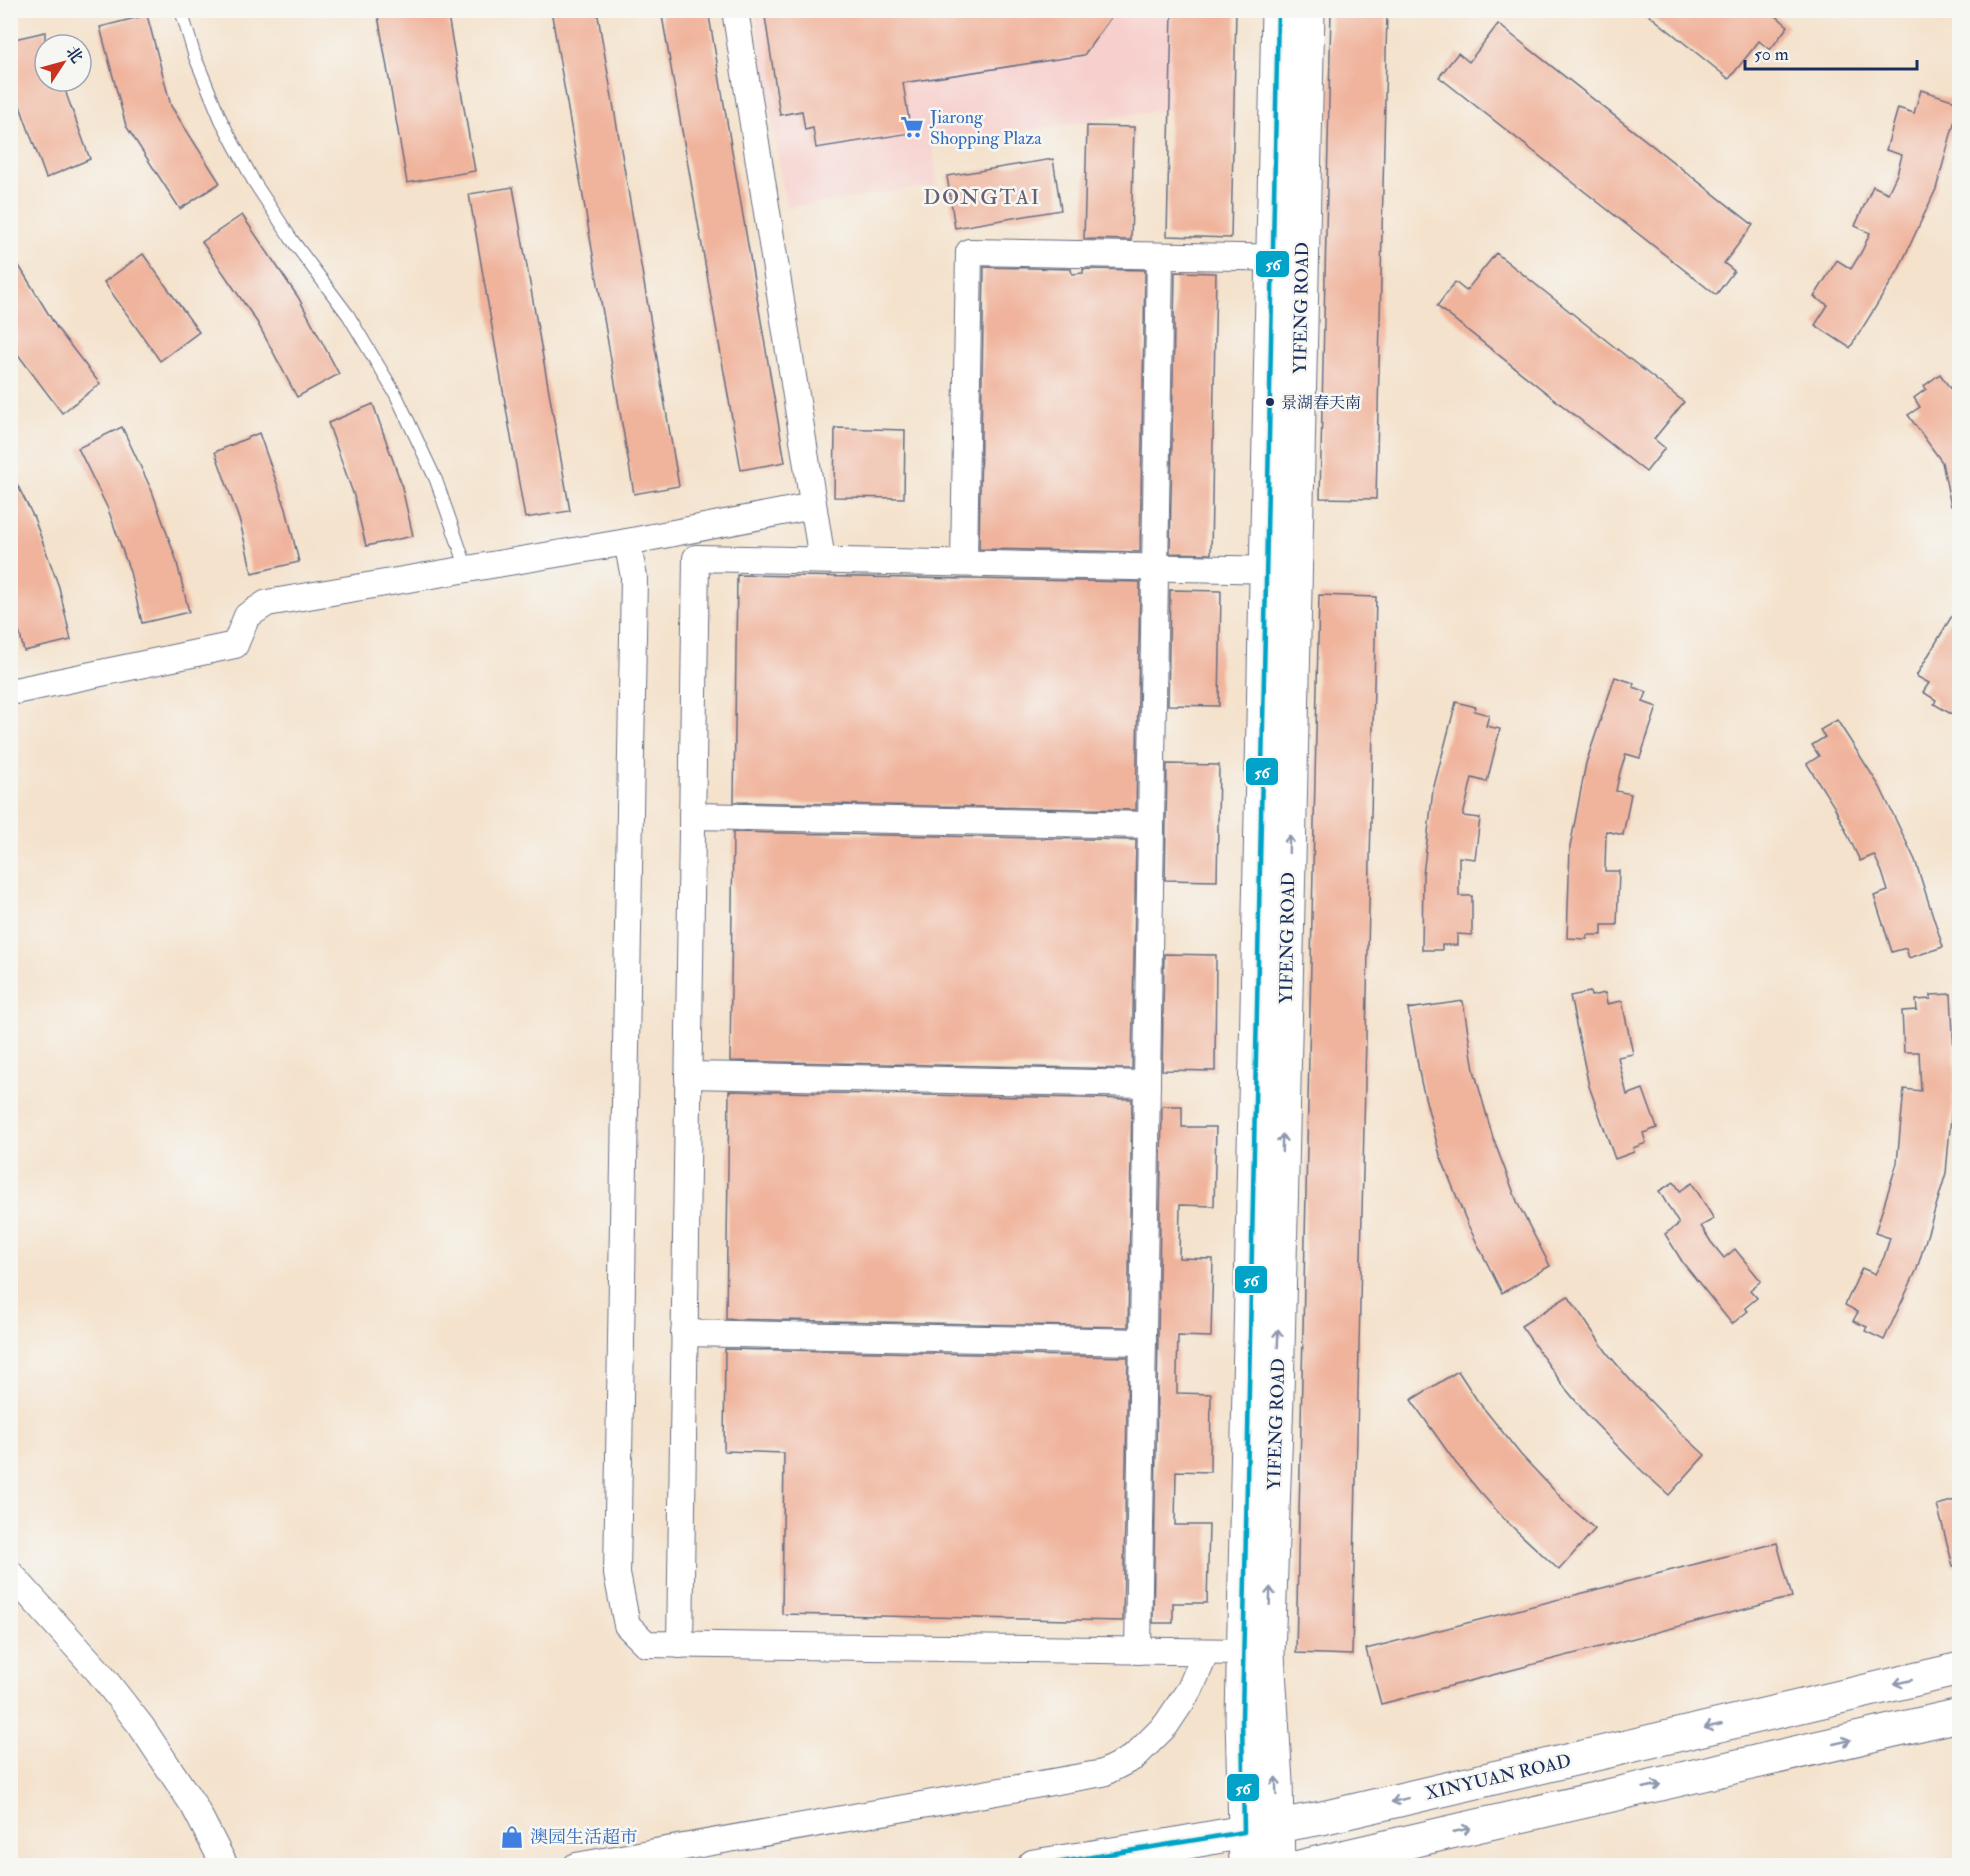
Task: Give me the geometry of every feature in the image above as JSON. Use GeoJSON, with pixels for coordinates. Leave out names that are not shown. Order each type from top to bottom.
{"type":"FeatureCollection","features":[{"type":"Feature","properties":{"kind":"street"},"geometry":{"type":"LineString","coordinates":[[735,10],[822,560]]}},
{"type":"Feature","properties":{"kind":"street","name":"YIFENG ROAD"},"geometry":{"type":"LineString","coordinates":[[1246,1866],[1242,1719],[1256,1653],[1277,1384],[1280,570],[1287,258],[1278,10]]}},
{"type":"Feature","properties":{"kind":"street","name":"YIFENG ROAD"},"geometry":{"type":"LineString","coordinates":[[1287,258],[1308,10]]}},
{"type":"Feature","properties":{"kind":"street"},"geometry":{"type":"LineString","coordinates":[[964,563],[969,252],[1287,258]]}},
{"type":"Feature","properties":{"kind":"street"},"geometry":{"type":"LineString","coordinates":[[1138,1651],[1160,256]]}},
{"type":"Feature","properties":{"kind":"street"},"geometry":{"type":"LineString","coordinates":[[10,692],[235,645],[247,616],[267,603],[627,542],[813,506]]}},
{"type":"Feature","properties":{"kind":"street"},"geometry":{"type":"LineString","coordinates":[[627,542],[634,577],[617,1574],[627,1625],[646,1644],[1256,1653]]}},
{"type":"Feature","properties":{"kind":"street"},"geometry":{"type":"LineString","coordinates":[[680,1645],[696,558],[1280,570]]}},
{"type":"Feature","properties":{"kind":"street"},"geometry":{"type":"LineString","coordinates":[[692,816],[1151,825]]}},
{"type":"Feature","properties":{"kind":"street"},"geometry":{"type":"LineString","coordinates":[[688,1074],[1147,1084]]}},
{"type":"Feature","properties":{"kind":"street"},"geometry":{"type":"LineString","coordinates":[[684,1333],[1143,1342]]}},
{"type":"Feature","properties":{"kind":"street"},"geometry":{"type":"LineString","coordinates":[[10,1573],[98,1671],[141,1725],[194,1806],[225,1866]]}},
{"type":"Feature","properties":{"kind":"street"},"geometry":{"type":"LineString","coordinates":[[576,1866],[1103,1773],[1134,1758],[1166,1725],[1190,1689],[1206,1652]]}},
{"type":"Feature","properties":{"kind":"street","name":"YIFENG ROAD"},"geometry":{"type":"LineString","coordinates":[[1256,1653],[1276,1782],[1278,1866]]}},
{"type":"Feature","properties":{"kind":"street","name":"XINYUAN ROAD"},"geometry":{"type":"LineString","coordinates":[[1034,1866],[1171,1845],[1322,1818],[1959,1669]]}},
{"type":"Feature","properties":{"kind":"street"},"geometry":{"type":"LineString","coordinates":[[1303,1866],[1959,1715]]}},
{"type":"Feature","properties":{"kind":"lane"},"geometry":{"type":"LineString","coordinates":[[181,10],[195,57],[221,120],[254,182],[292,240],[348,315],[396,395],[436,480],[467,569]]}},
{"type":"Feature","properties":{"kind":"shaded area","name":"Jiarong Shopping Plaza"},"geometry":{"type":"Polygon","coordinates":[[[755,11],[1172,11],[1169,109],[932,145],[937,185],[786,208],[755,11]]]}},
{"type":"Feature","properties":{"kind":"building"},"geometry":{"type":"Polygon","coordinates":[[[377,10],[447,10],[475,171],[407,183],[377,10]]]}},
{"type":"Feature","properties":{"kind":"building"},"geometry":{"type":"Polygon","coordinates":[[[551,10],[597,10],[679,486],[634,494],[551,10]]]}},
{"type":"Feature","properties":{"kind":"building"},"geometry":{"type":"Polygon","coordinates":[[[661,10],[708,10],[785,462],[741,470],[661,10]]]}},
{"type":"Feature","properties":{"kind":"building"},"geometry":{"type":"Polygon","coordinates":[[[764,10],[1116,10],[1084,55],[903,83],[911,133],[816,148],[813,128],[805,130],[802,111],[780,115],[764,10]]]}},
{"type":"Feature","properties":{"kind":"building"},"geometry":{"type":"Polygon","coordinates":[[[1172,10],[1236,10],[1231,238],[1167,236],[1172,10]]]}},
{"type":"Feature","properties":{"kind":"building"},"geometry":{"type":"Polygon","coordinates":[[[1331,10],[1387,10],[1376,499],[1320,498],[1331,10]]]}},
{"type":"Feature","properties":{"kind":"building"},"geometry":{"type":"Polygon","coordinates":[[[1643,10],[1769,10],[1788,26],[1770,50],[1759,41],[1729,79],[1643,10]]]}},
{"type":"Feature","properties":{"kind":"building"},"geometry":{"type":"Polygon","coordinates":[[[147,15],[171,106],[220,183],[180,209],[126,126],[100,27],[147,15]]]}},
{"type":"Feature","properties":{"kind":"building"},"geometry":{"type":"Polygon","coordinates":[[[1498,24],[1753,225],[1724,263],[1734,271],[1716,295],[1439,77],[1458,53],[1469,62],[1498,24]]]}},
{"type":"Feature","properties":{"kind":"building"},"geometry":{"type":"Polygon","coordinates":[[[33,35],[33,93],[66,93],[90,159],[46,178],[21,109],[10,67],[10,40],[33,35]]]}},
{"type":"Feature","properties":{"kind":"building"},"geometry":{"type":"Polygon","coordinates":[[[1921,90],[1959,102],[1936,189],[1898,271],[1850,348],[1815,325],[1828,305],[1814,297],[1837,260],[1851,269],[1862,251],[1870,233],[1855,226],[1873,186],[1888,193],[1897,174],[1902,155],[1886,150],[1898,108],[1914,113],[1921,90]]]}},
{"type":"Feature","properties":{"kind":"building"},"geometry":{"type":"Polygon","coordinates":[[[1087,126],[1134,127],[1131,240],[1084,239],[1087,126]]]}},
{"type":"Feature","properties":{"kind":"building"},"geometry":{"type":"Polygon","coordinates":[[[1053,159],[1061,210],[955,228],[947,176],[1053,159]]]}},
{"type":"Feature","properties":{"kind":"building"},"geometry":{"type":"Polygon","coordinates":[[[513,187],[570,511],[525,518],[469,194],[513,187]]]}},
{"type":"Feature","properties":{"kind":"building"},"geometry":{"type":"Polygon","coordinates":[[[242,215],[298,297],[339,374],[297,397],[257,322],[202,242],[242,215]]]}},
{"type":"Feature","properties":{"kind":"building"},"geometry":{"type":"Polygon","coordinates":[[[10,251],[57,328],[100,384],[62,413],[10,344],[10,251]]]}},
{"type":"Feature","properties":{"kind":"building"},"geometry":{"type":"Polygon","coordinates":[[[1496,253],[1684,402],[1654,439],[1665,448],[1646,472],[1437,306],[1455,282],[1466,291],[1496,253]]]}},
{"type":"Feature","properties":{"kind":"building"},"geometry":{"type":"Polygon","coordinates":[[[143,254],[199,332],[160,361],[104,282],[143,254]]]}},
{"type":"Feature","properties":{"kind":"building"},"geometry":{"type":"Polygon","coordinates":[[[984,267],[1071,269],[1072,274],[1083,273],[1083,269],[1145,270],[1140,552],[979,549],[984,267]]]}},
{"type":"Feature","properties":{"kind":"building"},"geometry":{"type":"Polygon","coordinates":[[[1175,272],[1216,273],[1211,554],[1170,553],[1175,272]]]}},
{"type":"Feature","properties":{"kind":"building"},"geometry":{"type":"Polygon","coordinates":[[[1940,374],[1959,401],[1959,505],[1951,506],[1942,462],[1908,415],[1920,407],[1914,398],[1926,389],[1924,386],[1940,374]]]}},
{"type":"Feature","properties":{"kind":"building"},"geometry":{"type":"Polygon","coordinates":[[[373,404],[401,483],[413,536],[366,546],[354,496],[328,423],[373,404]]]}},
{"type":"Feature","properties":{"kind":"building"},"geometry":{"type":"Polygon","coordinates":[[[122,427],[152,491],[176,559],[189,612],[142,623],[130,572],[108,509],[78,448],[122,427]]]}},
{"type":"Feature","properties":{"kind":"building"},"geometry":{"type":"Polygon","coordinates":[[[835,428],[905,430],[904,498],[834,497],[835,428]]]}},
{"type":"Feature","properties":{"kind":"building"},"geometry":{"type":"Polygon","coordinates":[[[259,433],[286,509],[299,562],[252,573],[240,522],[215,452],[259,433]]]}},
{"type":"Feature","properties":{"kind":"building"},"geometry":{"type":"Polygon","coordinates":[[[10,470],[34,518],[59,587],[71,640],[24,651],[10,595],[10,470]]]}},
{"type":"Feature","properties":{"kind":"building"},"geometry":{"type":"Polygon","coordinates":[[[737,575],[1140,582],[1136,810],[734,802],[737,575]]]}},
{"type":"Feature","properties":{"kind":"building"},"geometry":{"type":"Polygon","coordinates":[[[1170,590],[1221,591],[1219,706],[1168,705],[1170,590]]]}},
{"type":"Feature","properties":{"kind":"building"},"geometry":{"type":"Polygon","coordinates":[[[1319,595],[1376,597],[1352,1655],[1296,1653],[1319,595]]]}},
{"type":"Feature","properties":{"kind":"building"},"geometry":{"type":"Polygon","coordinates":[[[1959,604],[1959,701],[1951,714],[1934,704],[1936,700],[1923,692],[1929,683],[1916,676],[1959,604]]]}},
{"type":"Feature","properties":{"kind":"building"},"geometry":{"type":"Polygon","coordinates":[[[1615,677],[1634,683],[1633,687],[1647,692],[1643,702],[1657,707],[1640,758],[1626,754],[1620,772],[1616,791],[1631,794],[1623,835],[1606,831],[1605,871],[1619,871],[1617,925],[1602,925],[1602,935],[1587,935],[1587,939],[1567,938],[1570,847],[1586,763],[1615,677]]]}},
{"type":"Feature","properties":{"kind":"building"},"geometry":{"type":"Polygon","coordinates":[[[1456,702],[1476,707],[1474,711],[1489,715],[1486,726],[1500,729],[1487,782],[1472,778],[1463,816],[1480,818],[1475,859],[1459,857],[1459,896],[1472,896],[1472,935],[1457,934],[1457,945],[1442,945],[1442,950],[1422,950],[1423,875],[1433,790],[1456,702]]]}},
{"type":"Feature","properties":{"kind":"building"},"geometry":{"type":"Polygon","coordinates":[[[1837,720],[1880,787],[1915,860],[1943,947],[1909,958],[1906,948],[1892,952],[1874,896],[1888,891],[1882,872],[1874,855],[1860,861],[1835,808],[1807,764],[1819,756],[1812,745],[1825,737],[1820,730],[1837,720]]]}},
{"type":"Feature","properties":{"kind":"building"},"geometry":{"type":"Polygon","coordinates":[[[1167,764],[1219,765],[1217,881],[1165,880],[1167,764]]]}},
{"type":"Feature","properties":{"kind":"building"},"geometry":{"type":"Polygon","coordinates":[[[733,832],[1136,840],[1132,1069],[730,1061],[733,832]]]}},
{"type":"Feature","properties":{"kind":"building"},"geometry":{"type":"Polygon","coordinates":[[[1164,954],[1216,955],[1215,1071],[1162,1070],[1164,954]]]}},
{"type":"Feature","properties":{"kind":"building"},"geometry":{"type":"Polygon","coordinates":[[[1590,992],[1591,996],[1605,993],[1607,1004],[1622,1001],[1633,1054],[1618,1057],[1627,1095],[1643,1089],[1657,1128],[1643,1133],[1646,1143],[1633,1148],[1634,1152],[1615,1159],[1589,1086],[1570,996],[1590,992]]]}},
{"type":"Feature","properties":{"kind":"building"},"geometry":{"type":"Polygon","coordinates":[[[1951,994],[1955,1072],[1946,1173],[1917,1269],[1884,1340],[1865,1331],[1867,1327],[1853,1321],[1858,1312],[1845,1305],[1862,1268],[1875,1274],[1884,1257],[1890,1238],[1875,1233],[1897,1163],[1904,1089],[1921,1091],[1919,1052],[1904,1052],[1902,1011],[1917,1010],[1916,1000],[1931,999],[1931,995],[1951,994]]]}},
{"type":"Feature","properties":{"kind":"building"},"geometry":{"type":"Polygon","coordinates":[[[1463,1001],[1474,1070],[1493,1138],[1518,1204],[1550,1266],[1502,1293],[1468,1225],[1440,1155],[1421,1082],[1408,1009],[1463,1001]]]}},
{"type":"Feature","properties":{"kind":"building"},"geometry":{"type":"Polygon","coordinates":[[[729,1091],[1132,1099],[1128,1327],[726,1319],[729,1091]]]}},
{"type":"Feature","properties":{"kind":"building"},"geometry":{"type":"Polygon","coordinates":[[[1162,1106],[1182,1106],[1182,1127],[1216,1127],[1214,1206],[1180,1205],[1179,1258],[1213,1259],[1211,1337],[1178,1336],[1177,1373],[1177,1393],[1211,1394],[1210,1472],[1176,1471],[1175,1525],[1209,1525],[1207,1603],[1173,1603],[1173,1623],[1153,1623],[1162,1106]]]}},
{"type":"Feature","properties":{"kind":"building"},"geometry":{"type":"Polygon","coordinates":[[[1674,1182],[1680,1191],[1692,1183],[1714,1219],[1701,1226],[1711,1242],[1724,1258],[1735,1249],[1761,1281],[1750,1290],[1757,1298],[1745,1308],[1748,1311],[1732,1324],[1683,1263],[1665,1234],[1679,1224],[1659,1191],[1674,1182]]]}},
{"type":"Feature","properties":{"kind":"building"},"geometry":{"type":"Polygon","coordinates":[[[1568,1296],[1608,1354],[1631,1381],[1705,1455],[1669,1495],[1589,1417],[1565,1388],[1521,1326],[1568,1296]]]}},
{"type":"Feature","properties":{"kind":"building"},"geometry":{"type":"Polygon","coordinates":[[[725,1349],[1128,1357],[1123,1621],[782,1614],[784,1453],[724,1451],[725,1349]]]}},
{"type":"Feature","properties":{"kind":"building"},"geometry":{"type":"Polygon","coordinates":[[[1458,1371],[1477,1400],[1521,1455],[1569,1506],[1595,1529],[1559,1570],[1505,1520],[1479,1491],[1455,1462],[1411,1400],[1458,1371]]]}},
{"type":"Feature","properties":{"kind":"building"},"geometry":{"type":"Polygon","coordinates":[[[1959,1499],[1959,1565],[1953,1566],[1937,1505],[1959,1499]]]}},
{"type":"Feature","properties":{"kind":"building"},"geometry":{"type":"Polygon","coordinates":[[[1777,1543],[1792,1597],[1381,1704],[1366,1649],[1777,1543]]]}},
{"type":"Feature","properties":{"kind":"transit line","name":"56"},"geometry":{"type":"LineString","coordinates":[[1037,1866],[1244,1832],[1242,1719],[1278,10]]}},
{"type":"Feature","properties":{"kind":"place","name":"Jiarong Shopping Plaza"},"geometry":{"type":"Point","coordinates":[912,127]}},
{"type":"Feature","properties":{"kind":"place","name":"景湖春天南"},"geometry":{"type":"Point","coordinates":[1270,402]}},
{"type":"Feature","properties":{"kind":"place","name":"澳园生活超市"},"geometry":{"type":"Point","coordinates":[512,1837]}},
{"type":"Feature","properties":{"kind":"district","name":"DONGTAI"},"geometry":{"type":"Point","coordinates":[982,197]}}]}
